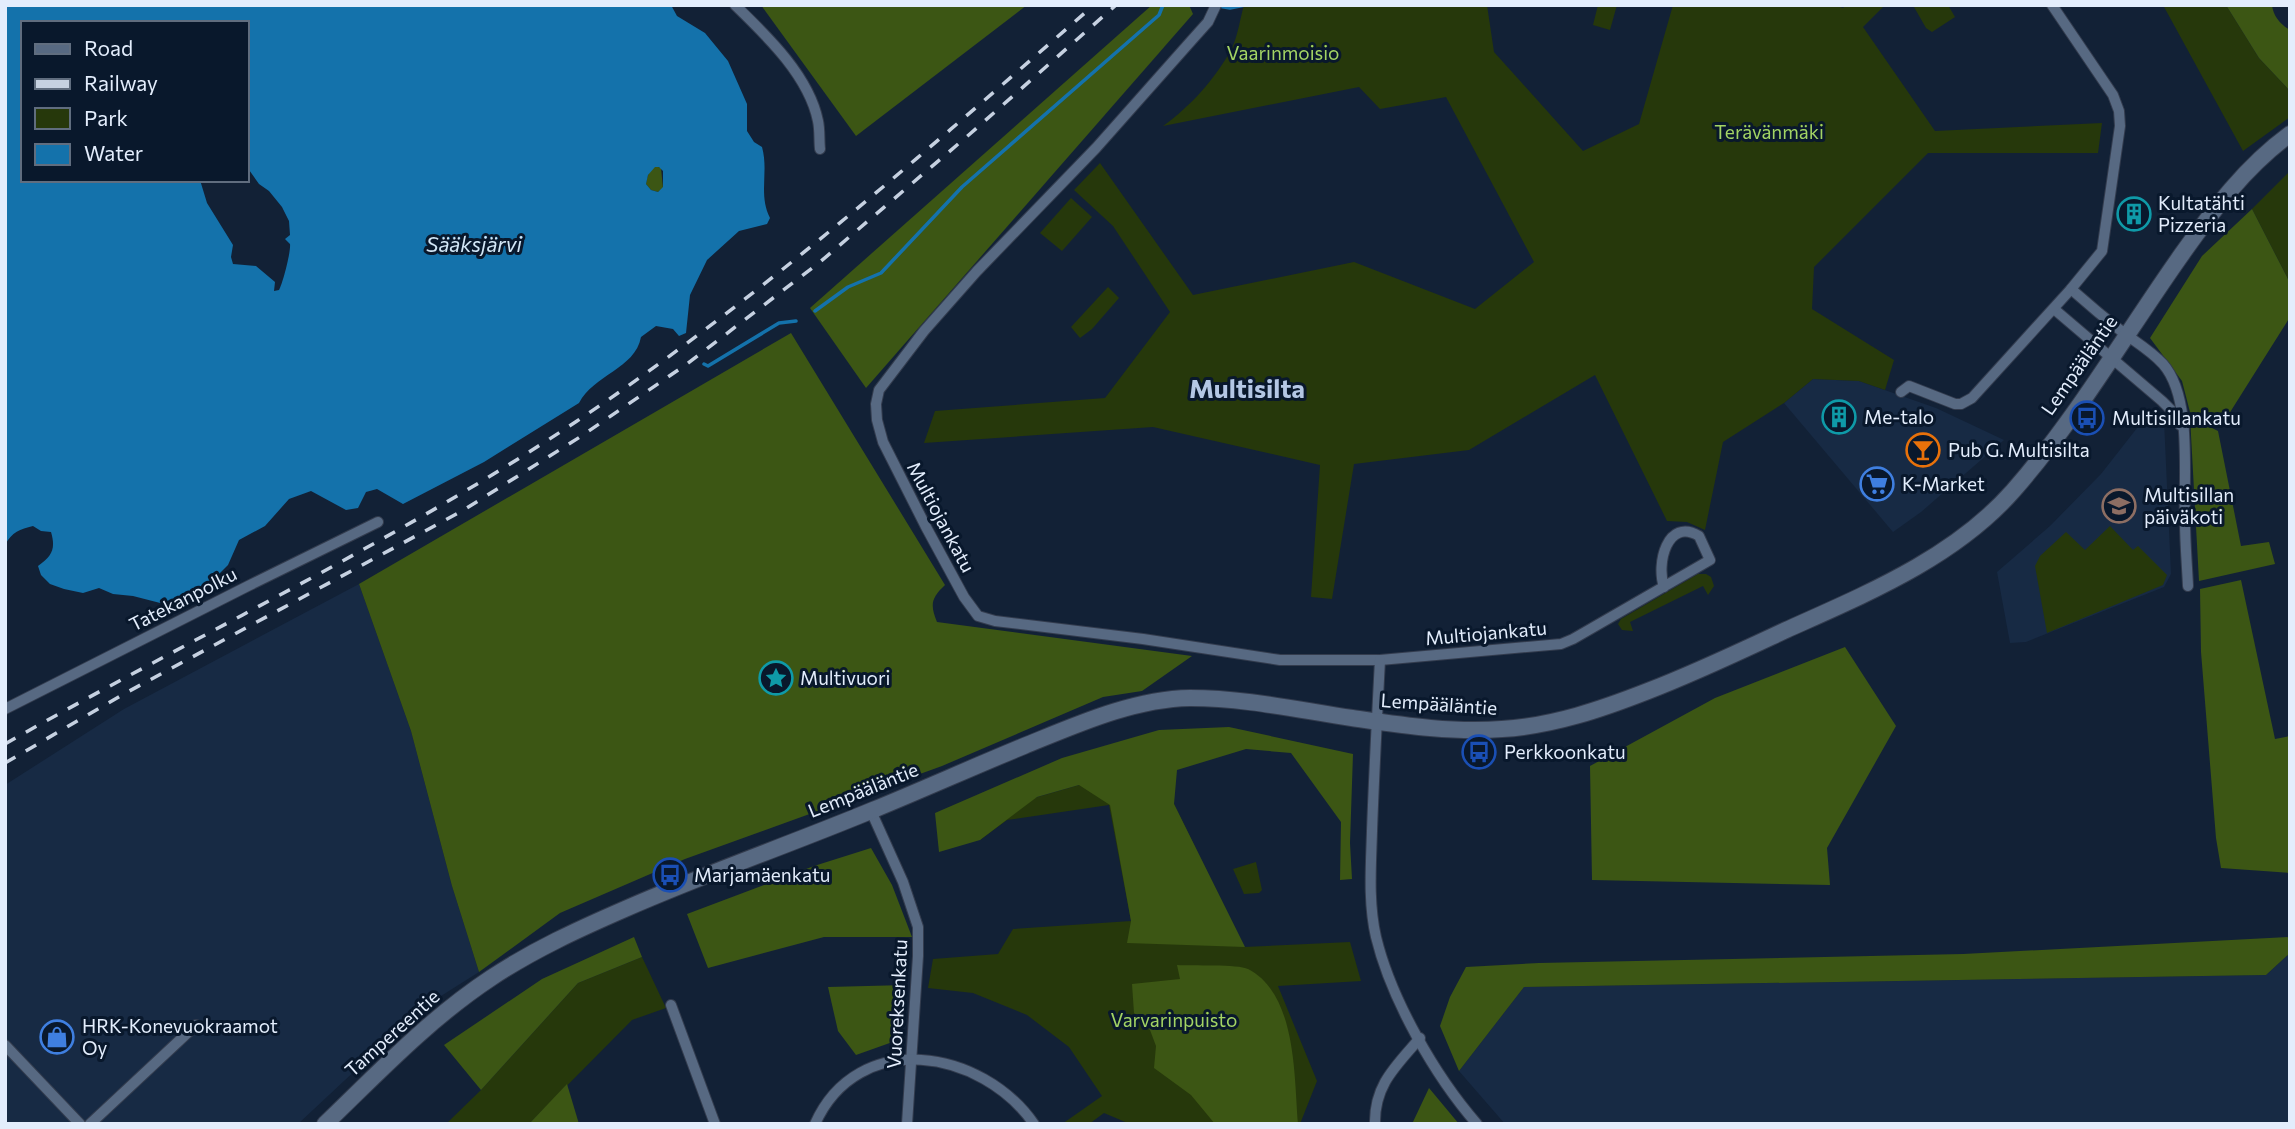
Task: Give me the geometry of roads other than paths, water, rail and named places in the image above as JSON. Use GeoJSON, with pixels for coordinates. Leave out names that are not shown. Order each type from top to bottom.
{"type":"FeatureCollection","features":[{"type":"Feature","properties":{"kind":"main road","name":"Lempääläntie"},"geometry":{"type":"LineString","coordinates":[[491,978],[578,930],[677,887],[1105,715],[1189,698],[1248,701],[1377,721],[1461,730],[1501,729],[1555,721],[1652,690],[1893,580],[1947,546],[2007,497],[2079,405],[2229,190],[2258,159],[2290,134]]}},
{"type":"Feature","properties":{"kind":"main road","name":"Tampereentie"},"geometry":{"type":"LineString","coordinates":[[325,1124],[407,1045],[491,978]]}},
{"type":"Feature","properties":{"kind":"street"},"geometry":{"type":"LineString","coordinates":[[735,5],[794,70],[808,93],[818,121],[820,149]]}},
{"type":"Feature","properties":{"kind":"street","name":"Multiojankatu"},"geometry":{"type":"LineString","coordinates":[[1216,5],[1208,22],[1122,119],[977,271],[924,331],[879,390],[877,420],[883,442],[964,597],[978,616],[1012,624],[1143,639],[1280,660],[1380,660],[1561,644],[1664,587],[1710,560],[1699,537],[1687,531],[1679,532],[1668,540],[1660,566],[1664,587]]}},
{"type":"Feature","properties":{"kind":"street"},"geometry":{"type":"LineString","coordinates":[[1901,391],[1909,386],[1955,404],[1972,398],[2054,309],[2102,251],[2119,118],[2113,95],[2052,5]]}},
{"type":"Feature","properties":{"kind":"street"},"geometry":{"type":"LineString","coordinates":[[2071,289],[2126,335],[2144,346],[2165,366],[2174,382],[2184,433],[2188,586]]}},
{"type":"Feature","properties":{"kind":"street"},"geometry":{"type":"LineString","coordinates":[[2054,309],[2162,401],[2174,413],[2184,433]]}},
{"type":"Feature","properties":{"kind":"street","name":"Tatekanpolku"},"geometry":{"type":"LineString","coordinates":[[5,709],[378,522]]}},
{"type":"Feature","properties":{"kind":"street"},"geometry":{"type":"LineString","coordinates":[[1380,660],[1370,896],[1373,923],[1395,992],[1458,1101],[1477,1124]]}},
{"type":"Feature","properties":{"kind":"street","name":"Vuoreksenkatu"},"geometry":{"type":"LineString","coordinates":[[871,811],[904,882],[918,927],[907,1124]]}},
{"type":"Feature","properties":{"kind":"street"},"geometry":{"type":"LineString","coordinates":[[671,1005],[715,1124]]}},
{"type":"Feature","properties":{"kind":"street"},"geometry":{"type":"LineString","coordinates":[[90,1124],[196,1025]]}},
{"type":"Feature","properties":{"kind":"street"},"geometry":{"type":"LineString","coordinates":[[1375,1124],[1376,1103],[1387,1077],[1420,1038]]}},
{"type":"Feature","properties":{"kind":"street"},"geometry":{"type":"LineString","coordinates":[[5,1045],[80,1124]]}},
{"type":"Feature","properties":{"kind":"street"},"geometry":{"type":"LineString","coordinates":[[815,1124],[835,1091],[857,1073],[883,1062],[911,1060],[951,1065],[981,1076],[1009,1095],[1034,1124]]}},
{"type":"Feature","properties":{"kind":"water","name":"Sääksjärvi"},"geometry":{"type":"Polygon","coordinates":[[[5,5],[671,5],[677,16],[705,33],[728,61],[747,104],[747,131],[754,142],[762,147],[765,165],[764,192],[770,218],[767,224],[739,231],[707,260],[690,295],[686,333],[679,336],[673,329],[656,326],[641,337],[631,357],[594,385],[579,403],[484,462],[403,504],[377,489],[366,492],[358,508],[346,510],[311,491],[289,499],[265,526],[239,540],[228,565],[208,585],[168,605],[113,594],[99,588],[83,593],[50,584],[41,575],[38,566],[52,552],[51,532],[28,527],[14,534],[5,545],[5,5]],[[655,167],[648,175],[646,184],[651,190],[658,192],[663,187],[663,171],[655,167]]]}},
{"type":"Feature","properties":{"kind":"waterway"},"geometry":{"type":"LineString","coordinates":[[815,311],[848,287],[881,273],[962,187],[1159,15],[1163,5]]}},
{"type":"Feature","properties":{"kind":"waterway"},"geometry":{"type":"LineString","coordinates":[[1218,6],[1230,8],[1245,5]]}},
{"type":"Feature","properties":{"kind":"waterway"},"geometry":{"type":"LineString","coordinates":[[704,364],[708,366],[779,323],[796,321]]}},
{"type":"Feature","properties":{"kind":"railway"},"geometry":{"type":"LineString","coordinates":[[5,744],[366,548],[508,465],[577,421],[778,273],[906,168],[1094,5]]}},
{"type":"Feature","properties":{"kind":"railway"},"geometry":{"type":"LineString","coordinates":[[5,763],[122,695],[462,511],[580,437],[687,364],[820,262],[1116,5]]}},
{"type":"Feature","properties":{"kind":"place","name":"Kultatähti Pizzeria"},"geometry":{"type":"Point","coordinates":[2134,214]}},
{"type":"Feature","properties":{"kind":"place","name":"Me-talo"},"geometry":{"type":"Point","coordinates":[1839,417]}},
{"type":"Feature","properties":{"kind":"place","name":"Multisillankatu"},"geometry":{"type":"Point","coordinates":[2087,418]}},
{"type":"Feature","properties":{"kind":"place","name":"Pub G. Multisilta"},"geometry":{"type":"Point","coordinates":[1923,450]}},
{"type":"Feature","properties":{"kind":"place","name":"K-Market"},"geometry":{"type":"Point","coordinates":[1877,484]}},
{"type":"Feature","properties":{"kind":"place","name":"Multisillan päiväkoti"},"geometry":{"type":"Point","coordinates":[2119,506]}},
{"type":"Feature","properties":{"kind":"place","name":"Multivuori"},"geometry":{"type":"Point","coordinates":[776,678]}},
{"type":"Feature","properties":{"kind":"place","name":"Perkkoonkatu"},"geometry":{"type":"Point","coordinates":[1479,752]}},
{"type":"Feature","properties":{"kind":"place","name":"Marjamäenkatu"},"geometry":{"type":"Point","coordinates":[670,875]}},
{"type":"Feature","properties":{"kind":"place","name":"HRK-Konevuokraamot Oy"},"geometry":{"type":"Point","coordinates":[57,1037]}},
{"type":"Feature","properties":{"kind":"district","name":"Multisilta"},"geometry":{"type":"Point","coordinates":[1247,389]}},
{"type":"Feature","properties":{"kind":"park label","name":"Vaarinmoisio"},"geometry":{"type":"Point","coordinates":[1283,53]}},
{"type":"Feature","properties":{"kind":"park label","name":"Terävänmäki"},"geometry":{"type":"Point","coordinates":[1769,132]}},
{"type":"Feature","properties":{"kind":"park label","name":"Varvarinpuisto"},"geometry":{"type":"Point","coordinates":[1174,1020]}}]}
